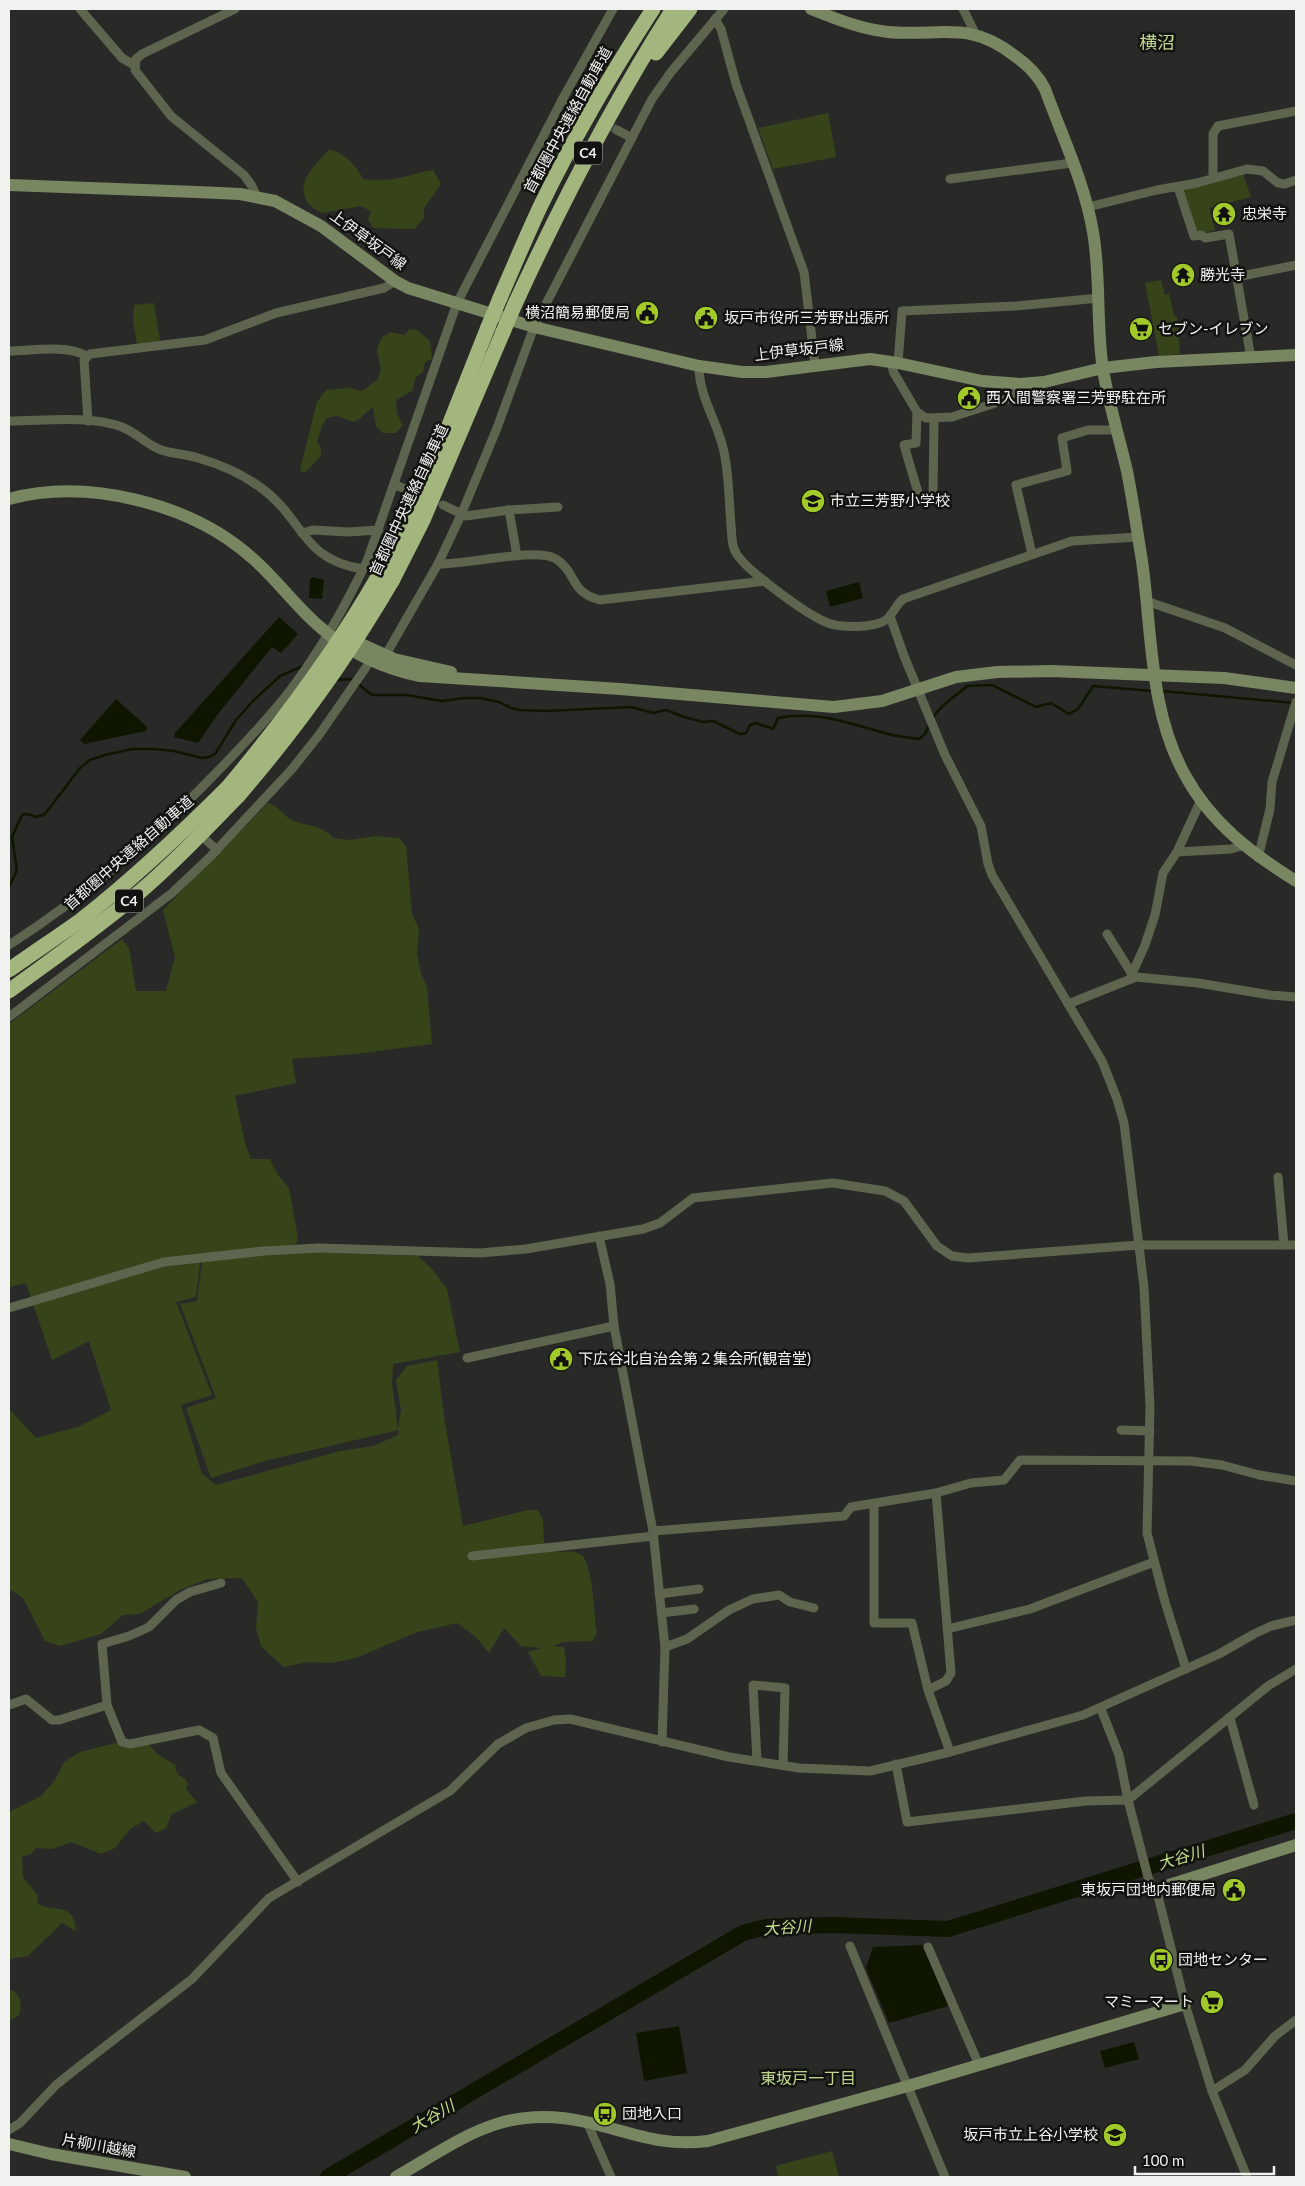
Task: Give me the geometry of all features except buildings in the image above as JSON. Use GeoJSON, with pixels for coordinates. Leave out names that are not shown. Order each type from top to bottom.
{"type":"FeatureCollection","features":[{"type":"Feature","properties":{"kind":"highway"},"geometry":{"type":"LineString","coordinates":[[567,154],[641,9]]}},
{"type":"Feature","properties":{"kind":"highway","name":"首都圏中央連絡自動車道"},"geometry":{"type":"LineString","coordinates":[[386,578],[500,298],[540,208],[567,154],[653,9]]}},
{"type":"Feature","properties":{"kind":"highway","name":"首都圏中央連絡自動車道"},"geometry":{"type":"LineString","coordinates":[[9,991],[90,933],[144,888],[187,848],[233,792],[272,734],[386,578],[423,520],[515,304],[560,208],[611,125],[673,9]]}},
{"type":"Feature","properties":{"kind":"highway"},"geometry":{"type":"LineString","coordinates":[[611,125],[690,9]]}},
{"type":"Feature","properties":{"kind":"highway","name":"首都圏中央連絡自動車道"},"geometry":{"type":"LineString","coordinates":[[9,970],[80,920],[233,792]]}},
{"type":"Feature","properties":{"kind":"street"},"geometry":{"type":"LineString","coordinates":[[80,9],[122,58],[134,65]]}},
{"type":"Feature","properties":{"kind":"street"},"geometry":{"type":"LineString","coordinates":[[235,9],[142,54],[136,59],[134,65],[138,77],[171,116],[244,175],[257,197]]}},
{"type":"Feature","properties":{"kind":"street"},"geometry":{"type":"LineString","coordinates":[[9,945],[66,906],[180,814],[272,714],[303,672],[329,631],[363,569],[395,485],[457,303],[562,100],[613,9]]}},
{"type":"Feature","properties":{"kind":"street"},"geometry":{"type":"LineString","coordinates":[[385,656],[438,564],[461,515],[497,428],[534,327],[652,99],[724,9]]}},
{"type":"Feature","properties":{"kind":"street"},"geometry":{"type":"LineString","coordinates":[[811,9],[848,23],[890,32],[958,31],[975,33],[1002,45],[1023,61],[1040,79],[1088,207],[1094,234],[1103,368],[1126,471],[1138,537],[1162,712],[1176,756],[1184,775],[1201,800],[1245,846],[1258,858],[1296,881]]}},
{"type":"Feature","properties":{"kind":"street"},"geometry":{"type":"LineString","coordinates":[[963,9],[975,33]]}},
{"type":"Feature","properties":{"kind":"street"},"geometry":{"type":"LineString","coordinates":[[715,19],[721,29],[736,84],[804,272],[815,365]]}},
{"type":"Feature","properties":{"kind":"street"},"geometry":{"type":"LineString","coordinates":[[562,100],[576,107]]}},
{"type":"Feature","properties":{"kind":"street"},"geometry":{"type":"LineString","coordinates":[[1213,177],[1212,134],[1218,126],[1296,111]]}},
{"type":"Feature","properties":{"kind":"street"},"geometry":{"type":"LineString","coordinates":[[611,125],[632,138]]}},
{"type":"Feature","properties":{"kind":"street"},"geometry":{"type":"LineString","coordinates":[[950,179],[1072,163]]}},
{"type":"Feature","properties":{"kind":"street"},"geometry":{"type":"LineString","coordinates":[[1088,207],[1157,190],[1197,183],[1247,169],[1263,171],[1278,183],[1286,184],[1296,180]]}},
{"type":"Feature","properties":{"kind":"street","name":"上伊草坂戸線"},"geometry":{"type":"LineString","coordinates":[[9,185],[197,192],[257,197],[275,201],[321,226],[395,281],[408,288],[534,327],[698,366],[742,372],[766,372],[860,359],[894,362],[982,381],[1020,384],[1044,382],[1103,368],[1168,361],[1296,355]]}},
{"type":"Feature","properties":{"kind":"street"},"geometry":{"type":"LineString","coordinates":[[1178,187],[1194,236],[1201,235],[1205,238],[1229,234],[1251,358]]}},
{"type":"Feature","properties":{"kind":"street"},"geometry":{"type":"LineString","coordinates":[[1237,277],[1296,265]]}},
{"type":"Feature","properties":{"kind":"street"},"geometry":{"type":"LineString","coordinates":[[88,421],[84,360],[90,354],[205,340],[276,313],[384,288],[395,281]]}},
{"type":"Feature","properties":{"kind":"street"},"geometry":{"type":"LineString","coordinates":[[1020,384],[1016,394],[1010,398],[952,417],[934,419],[922,416],[917,412],[894,373],[902,311],[1016,306],[1099,298]]}},
{"type":"Feature","properties":{"kind":"street"},"geometry":{"type":"LineString","coordinates":[[9,352],[68,350],[80,352],[87,356]]}},
{"type":"Feature","properties":{"kind":"street"},"geometry":{"type":"LineString","coordinates":[[698,366],[698,382],[725,458],[734,550],[740,560],[765,581],[815,616],[836,625],[861,626],[887,621],[903,600],[1072,541],[1138,537]]}},
{"type":"Feature","properties":{"kind":"street"},"geometry":{"type":"LineString","coordinates":[[917,412],[916,442],[904,445],[920,496],[924,499],[929,499],[933,494],[934,419]]}},
{"type":"Feature","properties":{"kind":"street"},"geometry":{"type":"LineString","coordinates":[[9,421],[108,422],[124,428],[161,450],[197,457],[229,470],[260,486],[277,501],[308,543],[330,560],[348,567],[363,569]]}},
{"type":"Feature","properties":{"kind":"street"},"geometry":{"type":"LineString","coordinates":[[1032,554],[1016,485],[1067,471],[1062,438],[1088,430],[1114,430]]}},
{"type":"Feature","properties":{"kind":"street"},"geometry":{"type":"LineString","coordinates":[[395,485],[406,489]]}},
{"type":"Feature","properties":{"kind":"street"},"geometry":{"type":"LineString","coordinates":[[9,499],[40,493],[91,492],[170,510],[235,544],[259,564],[329,631],[371,660],[402,672],[430,677],[526,682],[834,707],[882,701],[956,677],[997,672],[1051,670],[1224,678],[1296,688]]}},
{"type":"Feature","properties":{"kind":"street"},"geometry":{"type":"LineString","coordinates":[[443,505],[461,515],[476,516],[509,510],[558,507]]}},
{"type":"Feature","properties":{"kind":"street"},"geometry":{"type":"LineString","coordinates":[[509,510],[517,556]]}},
{"type":"Feature","properties":{"kind":"street"},"geometry":{"type":"LineString","coordinates":[[302,534],[313,530],[379,530]]}},
{"type":"Feature","properties":{"kind":"street"},"geometry":{"type":"LineString","coordinates":[[438,564],[454,564],[542,554],[557,560],[568,572],[578,589],[590,597],[600,600],[765,581]]}},
{"type":"Feature","properties":{"kind":"street"},"geometry":{"type":"LineString","coordinates":[[1146,601],[1225,628],[1296,665]]}},
{"type":"Feature","properties":{"kind":"street"},"geometry":{"type":"LineString","coordinates":[[890,616],[904,656],[945,755],[981,826],[992,875],[1102,1061],[1124,1123],[1146,1313],[1150,1432],[1147,1533],[1186,1669]]}},
{"type":"Feature","properties":{"kind":"street"},"geometry":{"type":"LineString","coordinates":[[329,631],[385,656],[444,671],[526,682]]}},
{"type":"Feature","properties":{"kind":"street"},"geometry":{"type":"LineString","coordinates":[[9,1017],[172,893],[216,850],[292,769],[319,735],[371,660]]}},
{"type":"Feature","properties":{"kind":"street"},"geometry":{"type":"LineString","coordinates":[[1258,858],[1270,809],[1277,763],[1293,717],[1296,702]]}},
{"type":"Feature","properties":{"kind":"street"},"geometry":{"type":"LineString","coordinates":[[1131,977],[1145,945],[1155,915],[1163,873],[1177,852],[1201,800]]}},
{"type":"Feature","properties":{"kind":"street"},"geometry":{"type":"LineString","coordinates":[[207,840],[216,850]]}},
{"type":"Feature","properties":{"kind":"street"},"geometry":{"type":"LineString","coordinates":[[1177,852],[1231,849],[1245,846]]}},
{"type":"Feature","properties":{"kind":"street"},"geometry":{"type":"LineString","coordinates":[[1107,934],[1131,977]]}},
{"type":"Feature","properties":{"kind":"street"},"geometry":{"type":"LineString","coordinates":[[1068,1004],[1131,977],[1171,980],[1270,995],[1296,997]]}},
{"type":"Feature","properties":{"kind":"street"},"geometry":{"type":"LineString","coordinates":[[1278,1178],[1284,1244]]}},
{"type":"Feature","properties":{"kind":"street"},"geometry":{"type":"LineString","coordinates":[[9,1308],[164,1262],[264,1251],[319,1248],[480,1253],[526,1249],[643,1229],[660,1223],[693,1198],[834,1183],[885,1191],[904,1201],[936,1246],[952,1256],[968,1258],[1139,1245],[1296,1244]]}},
{"type":"Feature","properties":{"kind":"street"},"geometry":{"type":"LineString","coordinates":[[599,1236],[610,1284],[614,1326],[654,1534],[665,1647],[662,1742]]}},
{"type":"Feature","properties":{"kind":"street"},"geometry":{"type":"LineString","coordinates":[[467,1358],[614,1326]]}},
{"type":"Feature","properties":{"kind":"street"},"geometry":{"type":"LineString","coordinates":[[1121,1430],[1150,1432]]}},
{"type":"Feature","properties":{"kind":"street"},"geometry":{"type":"LineString","coordinates":[[472,1556],[654,1534],[844,1516],[852,1507],[936,1493],[971,1483],[1004,1480],[1020,1460],[1149,1460],[1222,1465],[1258,1475],[1296,1481]]}},
{"type":"Feature","properties":{"kind":"street"},"geometry":{"type":"LineString","coordinates":[[928,1690],[946,1681],[951,1673],[936,1493]]}},
{"type":"Feature","properties":{"kind":"street"},"geometry":{"type":"LineString","coordinates":[[874,1504],[874,1623],[912,1623],[928,1690],[950,1752]]}},
{"type":"Feature","properties":{"kind":"street"},"geometry":{"type":"LineString","coordinates":[[948,1628],[1030,1609],[1154,1562]]}},
{"type":"Feature","properties":{"kind":"street"},"geometry":{"type":"LineString","coordinates":[[221,1583],[190,1592],[176,1600],[149,1626],[129,1636],[102,1644],[107,1705],[122,1742],[130,1744],[199,1730],[214,1738],[221,1773],[298,1882]]}},
{"type":"Feature","properties":{"kind":"street"},"geometry":{"type":"LineString","coordinates":[[659,1594],[699,1589]]}},
{"type":"Feature","properties":{"kind":"street"},"geometry":{"type":"LineString","coordinates":[[665,1647],[687,1639],[729,1610],[753,1599],[779,1595],[790,1602],[814,1608]]}},
{"type":"Feature","properties":{"kind":"street"},"geometry":{"type":"LineString","coordinates":[[661,1613],[694,1609]]}},
{"type":"Feature","properties":{"kind":"street"},"geometry":{"type":"LineString","coordinates":[[9,2130],[20,2123],[69,2074],[192,1979],[269,1898],[450,1791],[494,1748],[514,1734],[541,1722],[570,1719],[662,1742],[757,1761],[833,1771],[870,1771],[950,1752],[1101,1708],[1219,1654],[1271,1626],[1296,1620]]}},
{"type":"Feature","properties":{"kind":"street"},"geometry":{"type":"LineString","coordinates":[[896,1764],[906,1822],[1086,1801],[1128,1800],[1268,1686],[1296,1669]]}},
{"type":"Feature","properties":{"kind":"street"},"geometry":{"type":"LineString","coordinates":[[757,1761],[753,1685],[785,1688],[784,1765]]}},
{"type":"Feature","properties":{"kind":"street"},"geometry":{"type":"LineString","coordinates":[[9,1704],[26,1699],[52,1720],[59,1720],[107,1705]]}},
{"type":"Feature","properties":{"kind":"street"},"geometry":{"type":"LineString","coordinates":[[1101,1708],[1119,1755],[1128,1800],[1148,1877],[1153,1890],[1158,1896],[1185,2004],[1212,2091],[1247,2177]]}},
{"type":"Feature","properties":{"kind":"street"},"geometry":{"type":"LineString","coordinates":[[1230,1718],[1254,1805]]}},
{"type":"Feature","properties":{"kind":"street"},"geometry":{"type":"LineString","coordinates":[[1158,1896],[1162,1890],[1169,1886],[1296,1845]]}},
{"type":"Feature","properties":{"kind":"street"},"geometry":{"type":"LineString","coordinates":[[850,1946],[945,2177]]}},
{"type":"Feature","properties":{"kind":"street"},"geometry":{"type":"LineString","coordinates":[[928,1947],[979,2065]]}},
{"type":"Feature","properties":{"kind":"street"},"geometry":{"type":"LineString","coordinates":[[396,2177],[471,2133],[500,2122],[542,2116],[587,2122],[645,2139],[673,2143],[691,2143],[734,2134],[908,2086],[1185,2004]]}},
{"type":"Feature","properties":{"kind":"street"},"geometry":{"type":"LineString","coordinates":[[1212,2091],[1245,2070],[1275,2036],[1296,2020]]}},
{"type":"Feature","properties":{"kind":"street"},"geometry":{"type":"LineString","coordinates":[[587,2122],[611,2177]]}},
{"type":"Feature","properties":{"kind":"street","name":"片柳川越線"},"geometry":{"type":"LineString","coordinates":[[9,2144],[43,2153],[185,2177]]}},
{"type":"Feature","properties":{"kind":"green space"},"geometry":{"type":"Polygon","coordinates":[[[828,113],[836,157],[773,169],[758,128],[828,113]]]}},
{"type":"Feature","properties":{"kind":"green space"},"geometry":{"type":"Polygon","coordinates":[[[329,150],[339,153],[349,160],[363,179],[390,179],[433,170],[441,184],[424,208],[424,218],[414,229],[373,228],[368,219],[371,211],[361,206],[322,213],[309,204],[304,189],[308,174],[329,150]]]}},
{"type":"Feature","properties":{"kind":"green space"},"geometry":{"type":"Polygon","coordinates":[[[1243,174],[1251,197],[1209,208],[1215,230],[1196,235],[1181,192],[1184,189],[1243,174]]]}},
{"type":"Feature","properties":{"kind":"green space"},"geometry":{"type":"Polygon","coordinates":[[[1161,280],[1165,295],[1169,294],[1174,315],[1177,317],[1180,354],[1159,356],[1145,283],[1161,280]]]}},
{"type":"Feature","properties":{"kind":"green space"},"geometry":{"type":"Polygon","coordinates":[[[154,303],[160,341],[137,344],[133,321],[134,305],[154,303]]]}},
{"type":"Feature","properties":{"kind":"green space"},"geometry":{"type":"Polygon","coordinates":[[[410,329],[417,330],[430,341],[432,359],[425,362],[423,372],[416,377],[412,391],[396,400],[397,413],[403,425],[396,433],[383,433],[376,426],[373,407],[354,422],[337,416],[327,418],[322,426],[317,442],[321,448],[321,455],[303,473],[300,470],[317,402],[326,390],[350,388],[362,391],[377,380],[381,371],[377,349],[382,337],[391,332],[404,335],[410,329]]]}},
{"type":"Feature","properties":{"kind":"green space"},"geometry":{"type":"Polygon","coordinates":[[[268,803],[275,806],[290,819],[324,830],[333,838],[349,840],[375,836],[399,838],[406,846],[412,914],[419,929],[417,953],[421,974],[427,987],[432,1044],[356,1054],[292,1059],[296,1083],[235,1096],[245,1143],[251,1159],[270,1159],[278,1175],[289,1188],[298,1238],[296,1244],[290,1246],[201,1254],[196,1297],[176,1302],[212,1395],[181,1405],[202,1474],[216,1485],[340,1451],[373,1446],[398,1435],[399,1430],[265,1461],[211,1478],[186,1408],[216,1398],[180,1304],[197,1301],[202,1262],[268,1254],[309,1252],[418,1256],[432,1269],[447,1289],[460,1352],[393,1364],[392,1383],[398,1429],[401,1410],[396,1380],[407,1366],[437,1360],[445,1423],[463,1526],[528,1510],[538,1510],[543,1521],[544,1543],[551,1549],[574,1552],[580,1554],[585,1559],[590,1578],[597,1632],[593,1641],[564,1642],[553,1646],[564,1647],[566,1661],[565,1677],[541,1676],[528,1652],[542,1648],[521,1646],[504,1628],[489,1653],[476,1637],[457,1623],[417,1632],[356,1658],[332,1663],[309,1662],[283,1667],[261,1646],[256,1628],[258,1602],[242,1578],[207,1579],[180,1590],[140,1614],[123,1615],[101,1634],[60,1646],[45,1641],[23,1598],[9,1589],[9,1409],[36,1438],[78,1427],[111,1410],[89,1341],[52,1360],[26,1283],[9,1287],[9,1024],[122,939],[129,948],[136,991],[166,991],[175,957],[163,910],[268,803]]]}},
{"type":"Feature","properties":{"kind":"green space"},"geometry":{"type":"Polygon","coordinates":[[[116,1743],[132,1747],[148,1743],[157,1754],[175,1765],[177,1774],[185,1779],[188,1784],[186,1789],[197,1802],[172,1814],[166,1828],[156,1833],[144,1821],[130,1829],[115,1848],[101,1854],[72,1842],[52,1849],[36,1848],[31,1854],[22,1857],[23,1877],[38,1896],[37,1903],[49,1908],[67,1911],[75,1921],[76,1931],[62,1923],[28,1956],[9,1959],[9,1812],[41,1796],[55,1780],[64,1762],[80,1752],[116,1743]]]}},
{"type":"Feature","properties":{"kind":"green space"},"geometry":{"type":"Polygon","coordinates":[[[13,1990],[20,1999],[21,2008],[19,2015],[9,2021],[9,1991],[13,1990]]]}},
{"type":"Feature","properties":{"kind":"green space"},"geometry":{"type":"Polygon","coordinates":[[[832,2151],[839,2177],[778,2177],[776,2166],[832,2151]]]}},
{"type":"Feature","properties":{"kind":"shaded area"},"geometry":{"type":"Polygon","coordinates":[[[313,577],[324,580],[322,599],[309,598],[310,579],[313,577]]]}},
{"type":"Feature","properties":{"kind":"shaded area"},"geometry":{"type":"Polygon","coordinates":[[[859,582],[863,598],[830,607],[826,591],[859,582]]]}},
{"type":"Feature","properties":{"kind":"shaded area"},"geometry":{"type":"Polygon","coordinates":[[[279,617],[298,634],[281,653],[272,647],[218,714],[198,743],[174,737],[175,733],[279,617]]]}},
{"type":"Feature","properties":{"kind":"shaded area"},"geometry":{"type":"Polygon","coordinates":[[[116,699],[147,727],[146,731],[84,744],[80,740],[116,699]]]}},
{"type":"Feature","properties":{"kind":"shaded area"},"geometry":{"type":"Polygon","coordinates":[[[923,1945],[948,2006],[889,2023],[866,1968],[873,1947],[923,1945]]]}},
{"type":"Feature","properties":{"kind":"shaded area"},"geometry":{"type":"Polygon","coordinates":[[[679,2026],[687,2073],[644,2081],[636,2033],[679,2026]]]}},
{"type":"Feature","properties":{"kind":"shaded area"},"geometry":{"type":"Polygon","coordinates":[[[1134,2042],[1139,2059],[1105,2068],[1100,2051],[1134,2042]]]}},
{"type":"Feature","properties":{"kind":"waterway"},"geometry":{"type":"LineString","coordinates":[[9,887],[17,870],[12,837],[22,815],[27,814],[37,817],[45,814],[80,768],[90,760],[132,749],[174,751],[202,758],[209,757],[215,754],[236,720],[253,701],[280,676],[303,666]]}},
{"type":"Feature","properties":{"kind":"waterway"},"geometry":{"type":"LineString","coordinates":[[334,680],[354,679]]}},
{"type":"Feature","properties":{"kind":"waterway"},"geometry":{"type":"LineString","coordinates":[[357,683],[372,695],[406,695],[442,701],[480,698],[499,702],[520,710],[546,711],[631,707],[653,713],[666,710],[703,722],[713,721],[740,734],[746,733],[750,725],[756,723],[773,729],[778,718],[792,716],[834,719],[892,735],[919,739],[925,734],[929,725]]}},
{"type":"Feature","properties":{"kind":"waterway"},"geometry":{"type":"LineString","coordinates":[[933,718],[943,705],[967,686],[992,685],[1036,707],[1051,703],[1069,714],[1078,709],[1093,686],[1152,691]]}},
{"type":"Feature","properties":{"kind":"waterway"},"geometry":{"type":"LineString","coordinates":[[1162,691],[1294,703]]}},
{"type":"Feature","properties":{"kind":"waterway","name":"大谷川"},"geometry":{"type":"LineString","coordinates":[[328,2177],[743,1933],[766,1927],[833,1925],[948,1929],[1296,1821]]}},
{"type":"Feature","properties":{"kind":"tunnel"},"geometry":{"type":"LineString","coordinates":[[576,107],[617,130]]}},
{"type":"Feature","properties":{"kind":"place","name":"忠栄寺"},"geometry":{"type":"Point","coordinates":[1224,214]}},
{"type":"Feature","properties":{"kind":"place","name":"勝光寺"},"geometry":{"type":"Point","coordinates":[1183,275]}},
{"type":"Feature","properties":{"kind":"place","name":"横沼簡易郵便局"},"geometry":{"type":"Point","coordinates":[647,313]}},
{"type":"Feature","properties":{"kind":"place","name":"坂戸市役所三芳野出張所"},"geometry":{"type":"Point","coordinates":[706,318]}},
{"type":"Feature","properties":{"kind":"place","name":"セブン-イレブン"},"geometry":{"type":"Point","coordinates":[1141,329]}},
{"type":"Feature","properties":{"kind":"place","name":"西入間警察署三芳野駐在所"},"geometry":{"type":"Point","coordinates":[969,398]}},
{"type":"Feature","properties":{"kind":"place","name":"市立三芳野小学校"},"geometry":{"type":"Point","coordinates":[813,501]}},
{"type":"Feature","properties":{"kind":"place","name":"下広谷北自治会第２集会所(観音堂)"},"geometry":{"type":"Point","coordinates":[561,1359]}},
{"type":"Feature","properties":{"kind":"place","name":"東坂戸団地内郵便局"},"geometry":{"type":"Point","coordinates":[1234,1890]}},
{"type":"Feature","properties":{"kind":"place","name":"団地センター"},"geometry":{"type":"Point","coordinates":[1161,1960]}},
{"type":"Feature","properties":{"kind":"place","name":"マミーマート"},"geometry":{"type":"Point","coordinates":[1212,2002]}},
{"type":"Feature","properties":{"kind":"place","name":"団地入口"},"geometry":{"type":"Point","coordinates":[605,2114]}},
{"type":"Feature","properties":{"kind":"place","name":"坂戸市立上谷小学校"},"geometry":{"type":"Point","coordinates":[1115,2135]}},
{"type":"Feature","properties":{"kind":"district","name":"横沼"},"geometry":{"type":"Point","coordinates":[1157,43]}},
{"type":"Feature","properties":{"kind":"district","name":"東坂戸一丁目"},"geometry":{"type":"Point","coordinates":[808,2078]}}]}
